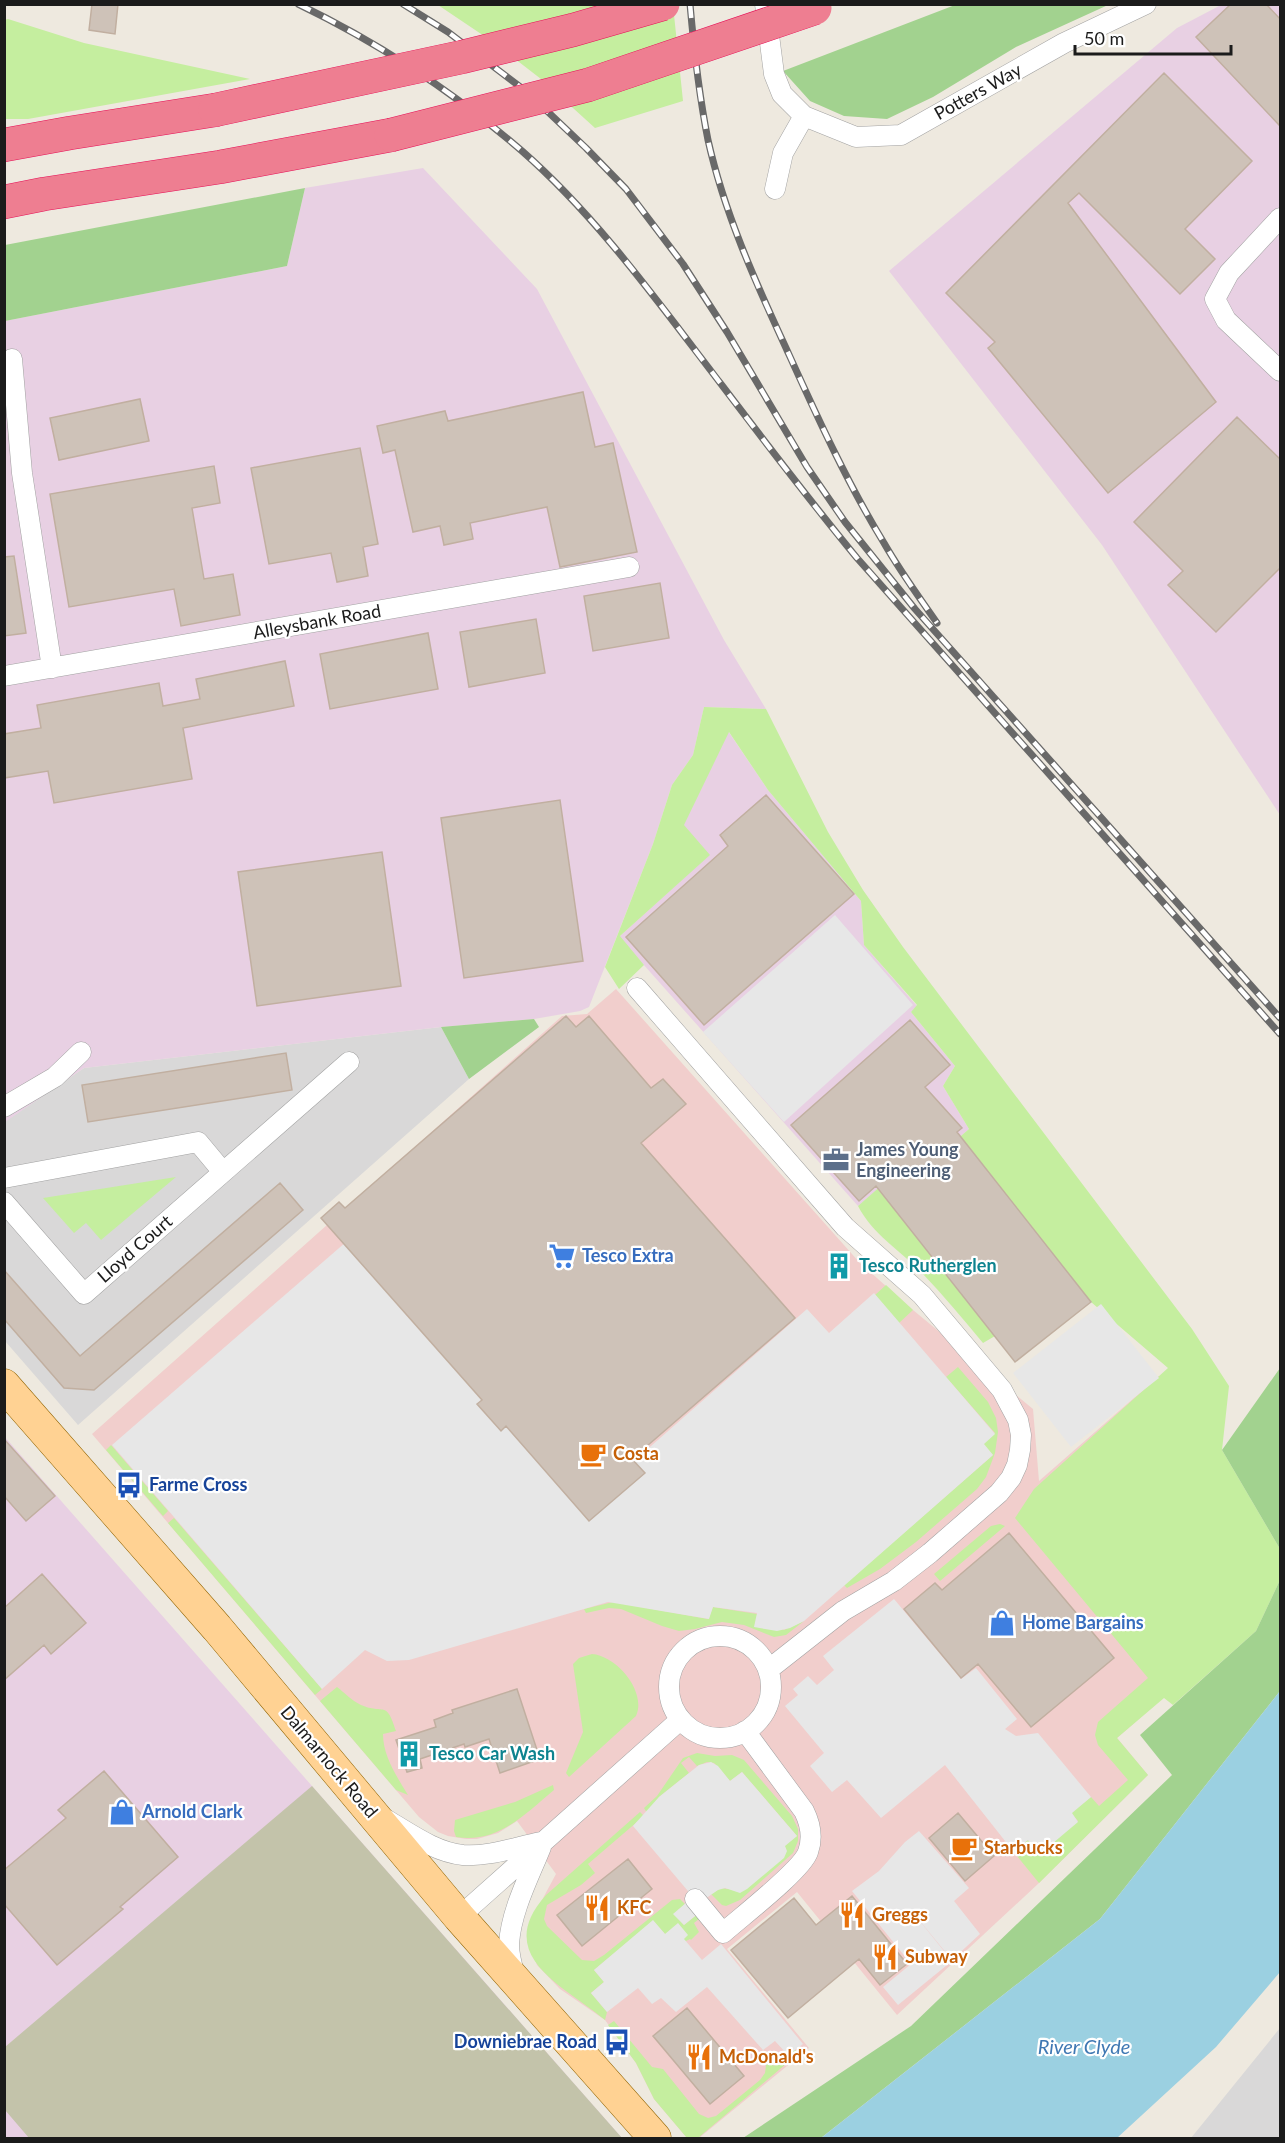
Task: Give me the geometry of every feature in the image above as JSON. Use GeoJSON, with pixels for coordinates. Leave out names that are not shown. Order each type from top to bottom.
{"type":"FeatureCollection","features":[{"type":"Feature","properties":{"kind":"highway"},"geometry":{"type":"LineString","coordinates":[[4,146],[215,110],[462,57],[573,30],[663,4]]}},
{"type":"Feature","properties":{"kind":"highway"},"geometry":{"type":"LineString","coordinates":[[4,202],[220,167],[391,135],[588,85],[820,6]]}},
{"type":"Feature","properties":{"kind":"main road","name":"Dalmarnock Road"},"geometry":{"type":"LineString","coordinates":[[4,1385],[217,1628],[459,1917],[655,2139]]}},
{"type":"Feature","properties":{"kind":"street"},"geometry":{"type":"LineString","coordinates":[[765,4],[774,74],[782,94],[804,116],[783,153],[775,189]]}},
{"type":"Feature","properties":{"kind":"street","name":"Potters Way"},"geometry":{"type":"LineString","coordinates":[[804,116],[856,137],[900,135],[1065,43],[1146,4]]}},
{"type":"Feature","properties":{"kind":"street"},"geometry":{"type":"LineString","coordinates":[[1281,218],[1229,273],[1215,299],[1226,320],[1281,371]]}},
{"type":"Feature","properties":{"kind":"street"},"geometry":{"type":"LineString","coordinates":[[12,359],[22,473],[52,668]]}},
{"type":"Feature","properties":{"kind":"street","name":"Alleysbank Road"},"geometry":{"type":"LineString","coordinates":[[4,676],[629,567]]}},
{"type":"Feature","properties":{"kind":"street"},"geometry":{"type":"LineString","coordinates":[[637,988],[844,1227],[922,1295],[1002,1390],[1014,1411],[1019,1427],[1020,1450],[1017,1465],[1001,1491],[894,1581],[843,1611],[768,1670]]}},
{"type":"Feature","properties":{"kind":"street"},"geometry":{"type":"LineString","coordinates":[[4,1107],[55,1077],[81,1052]]}},
{"type":"Feature","properties":{"kind":"street","name":"Lloyd Court"},"geometry":{"type":"LineString","coordinates":[[4,1202],[84,1294],[349,1062]]}},
{"type":"Feature","properties":{"kind":"street"},"geometry":{"type":"LineString","coordinates":[[4,1178],[198,1142],[223,1172]]}},
{"type":"Feature","properties":{"kind":"street"},"geometry":{"type":"LineString","coordinates":[[712,1635],[726,1635],[740,1639],[762,1657],[768,1670],[771,1687],[768,1705],[759,1720],[745,1731],[728,1737],[710,1737],[694,1731],[680,1720],[670,1701],[669,1679],[676,1658],[686,1647],[712,1635]]}},
{"type":"Feature","properties":{"kind":"street"},"geometry":{"type":"LineString","coordinates":[[459,1917],[680,1720]]}},
{"type":"Feature","properties":{"kind":"street"},"geometry":{"type":"LineString","coordinates":[[695,1899],[723,1933],[800,1866],[809,1851],[810,1826],[804,1811],[745,1731]]}},
{"type":"Feature","properties":{"kind":"street"},"geometry":{"type":"LineString","coordinates":[[369,1810],[433,1846],[463,1855],[543,1842]]}},
{"type":"Feature","properties":{"kind":"street"},"geometry":{"type":"LineString","coordinates":[[515,1979],[509,1946],[510,1933],[543,1842]]}},
{"type":"Feature","properties":{"kind":"shaded area"},"geometry":{"type":"Polygon","coordinates":[[[1221,5],[1280,5],[1280,815],[1102,545],[889,271],[1177,28],[1221,5]]]}},
{"type":"Feature","properties":{"kind":"shaded area"},"geometry":{"type":"Polygon","coordinates":[[[423,168],[537,289],[724,640],[766,709],[704,707],[693,755],[672,785],[653,844],[589,1007],[580,1011],[534,1019],[441,1027],[84,1068],[5,1122],[5,321],[287,266],[305,188],[423,168]]]}},
{"type":"Feature","properties":{"kind":"shaded area"},"geometry":{"type":"Polygon","coordinates":[[[728,731],[768,790],[861,901],[864,945],[917,1006],[911,1012],[955,1066],[943,1086],[969,1129],[901,1188],[891,1178],[858,1206],[619,937],[709,855],[683,825],[728,731]]]}},
{"type":"Feature","properties":{"kind":"shaded area"},"geometry":{"type":"Polygon","coordinates":[[[835,915],[913,1005],[784,1122],[703,1032],[835,915]]]}},
{"type":"Feature","properties":{"kind":"shaded area"},"geometry":{"type":"Polygon","coordinates":[[[616,989],[860,1263],[1033,1409],[1039,1481],[1159,1376],[1164,1697],[1117,1738],[1148,1775],[1039,1883],[897,2015],[797,1892],[727,1949],[809,2048],[699,2138],[687,2138],[654,2099],[636,2063],[605,2020],[560,1989],[537,1965],[528,1942],[528,1926],[556,1874],[517,1821],[498,1833],[477,1839],[466,1839],[438,1832],[419,1817],[92,1434],[562,1016],[587,1014],[616,989]]]}},
{"type":"Feature","properties":{"kind":"shaded area"},"geometry":{"type":"Polygon","coordinates":[[[441,1027],[469,1079],[78,1425],[5,1341],[4,1122],[84,1068],[441,1027]]]}},
{"type":"Feature","properties":{"kind":"shaded area"},"geometry":{"type":"Polygon","coordinates":[[[346,1242],[482,1400],[478,1404],[500,1430],[506,1426],[589,1521],[644,1473],[634,1461],[807,1309],[829,1333],[874,1293],[995,1434],[984,1444],[993,1455],[804,1621],[790,1628],[777,1631],[754,1627],[757,1613],[713,1607],[709,1619],[608,1602],[409,1660],[387,1661],[365,1650],[322,1689],[112,1445],[346,1242]]]}},
{"type":"Feature","properties":{"kind":"shaded area"},"geometry":{"type":"Polygon","coordinates":[[[1101,1304],[1159,1378],[1071,1447],[1013,1373],[1101,1304]]]}},
{"type":"Feature","properties":{"kind":"shaded area"},"geometry":{"type":"Polygon","coordinates":[[[4,1436],[312,1786],[622,2138],[5,2138],[4,1436]]]}},
{"type":"Feature","properties":{"kind":"shaded area"},"geometry":{"type":"Polygon","coordinates":[[[894,1599],[961,1679],[976,1668],[1017,1719],[1005,1729],[1016,1736],[1038,1733],[1091,1797],[1072,1813],[1078,1822],[1040,1854],[1028,1840],[1013,1851],[945,1765],[881,1818],[847,1780],[832,1792],[810,1766],[824,1753],[785,1706],[798,1695],[793,1689],[808,1676],[817,1685],[834,1670],[823,1656],[894,1599]]]}},
{"type":"Feature","properties":{"kind":"shaded area"},"geometry":{"type":"Polygon","coordinates":[[[711,1762],[718,1766],[730,1781],[742,1772],[797,1836],[785,1846],[787,1851],[784,1858],[747,1889],[740,1893],[725,1888],[718,1890],[699,1903],[704,1909],[684,1925],[673,1914],[693,1897],[633,1826],[659,1797],[699,1765],[711,1762]]]}},
{"type":"Feature","properties":{"kind":"shaded area"},"geometry":{"type":"Polygon","coordinates":[[[312,1786],[622,2138],[29,2138],[5,2110],[5,2047],[312,1786]]]}},
{"type":"Feature","properties":{"kind":"shaded area"},"geometry":{"type":"Polygon","coordinates":[[[919,1831],[969,1888],[954,1901],[980,1934],[952,1960],[906,1904],[952,1961],[898,2005],[883,1987],[911,1964],[852,1891],[879,1871],[905,1842],[919,1831]]]}},
{"type":"Feature","properties":{"kind":"shaded area"},"geometry":{"type":"Polygon","coordinates":[[[653,1920],[665,1934],[678,1923],[688,1935],[684,1939],[702,1960],[721,1944],[803,2044],[788,2055],[775,2041],[763,2050],[707,1987],[676,2012],[661,1998],[652,2004],[638,1988],[607,2012],[591,1993],[604,1982],[594,1970],[653,1920]]]}},
{"type":"Feature","properties":{"kind":"shaded area"},"geometry":{"type":"Polygon","coordinates":[[[1280,2028],[1280,2138],[1191,2138],[1280,2028]]]}},
{"type":"Feature","properties":{"kind":"green space"},"geometry":{"type":"Polygon","coordinates":[[[438,5],[673,5],[683,101],[595,128],[541,79],[493,42],[438,5]]]}},
{"type":"Feature","properties":{"kind":"green space"},"geometry":{"type":"Polygon","coordinates":[[[955,5],[1108,5],[1016,47],[933,97],[887,119],[844,116],[810,101],[783,71],[955,5]]]}},
{"type":"Feature","properties":{"kind":"green space"},"geometry":{"type":"Polygon","coordinates":[[[8,19],[84,43],[250,79],[28,119],[5,119],[4,20],[8,19]]]}},
{"type":"Feature","properties":{"kind":"green space"},"geometry":{"type":"Polygon","coordinates":[[[305,188],[287,266],[5,321],[5,245],[305,188]]]}},
{"type":"Feature","properties":{"kind":"green space"},"geometry":{"type":"Polygon","coordinates":[[[704,707],[766,709],[828,832],[863,890],[903,947],[1192,1329],[1229,1386],[1222,1450],[1280,1549],[1280,1580],[1256,1631],[1173,1705],[1164,1698],[1117,1738],[1148,1775],[1039,1883],[1013,1851],[1028,1840],[1040,1853],[1078,1821],[1071,1813],[1091,1797],[1099,1806],[1128,1780],[1098,1745],[1095,1735],[1098,1722],[1148,1678],[1015,1518],[1034,1489],[1168,1368],[1091,1302],[971,1150],[895,1210],[995,1336],[983,1343],[930,1281],[879,1234],[864,1216],[858,1206],[891,1177],[902,1187],[969,1129],[943,1086],[955,1066],[911,1012],[917,1005],[864,945],[861,901],[768,790],[729,732],[684,825],[710,855],[620,936],[644,965],[619,989],[605,967],[653,844],[672,785],[693,755],[704,707]]]}},
{"type":"Feature","properties":{"kind":"green space"},"geometry":{"type":"Polygon","coordinates":[[[534,1019],[539,1027],[469,1079],[441,1027],[534,1019]]]}},
{"type":"Feature","properties":{"kind":"green space"},"geometry":{"type":"Polygon","coordinates":[[[176,1177],[101,1240],[86,1223],[74,1233],[43,1198],[176,1177]]]}},
{"type":"Feature","properties":{"kind":"green space"},"geometry":{"type":"Polygon","coordinates":[[[886,1285],[913,1310],[899,1323],[875,1295],[886,1285]]]}},
{"type":"Feature","properties":{"kind":"green space"},"geometry":{"type":"Polygon","coordinates":[[[958,1367],[988,1402],[996,1418],[998,1432],[995,1453],[986,1477],[977,1489],[916,1542],[880,1569],[847,1588],[844,1585],[993,1455],[983,1444],[995,1433],[946,1377],[958,1367]]]}},
{"type":"Feature","properties":{"kind":"green space"},"geometry":{"type":"Polygon","coordinates":[[[1280,1368],[1280,1549],[1222,1450],[1280,1368]]]}},
{"type":"Feature","properties":{"kind":"green space"},"geometry":{"type":"Polygon","coordinates":[[[111,1445],[168,1511],[163,1516],[106,1450],[111,1445]]]}},
{"type":"Feature","properties":{"kind":"green space"},"geometry":{"type":"Polygon","coordinates":[[[174,1518],[322,1689],[315,1695],[168,1523],[174,1518]]]}},
{"type":"Feature","properties":{"kind":"green space"},"geometry":{"type":"Polygon","coordinates":[[[1000,1524],[1005,1526],[940,1581],[934,1574],[991,1526],[1000,1524]]]}},
{"type":"Feature","properties":{"kind":"green space"},"geometry":{"type":"Polygon","coordinates":[[[1280,1580],[1280,1691],[1100,1919],[821,2138],[743,2138],[911,2026],[1172,1775],[1140,1735],[1256,1631],[1280,1580]]]}},
{"type":"Feature","properties":{"kind":"green space"},"geometry":{"type":"Polygon","coordinates":[[[613,1602],[708,1619],[713,1607],[757,1614],[784,1630],[804,1621],[786,1635],[774,1637],[744,1625],[722,1622],[679,1631],[621,1609],[609,1608],[586,1613],[584,1609],[613,1602]]]}},
{"type":"Feature","properties":{"kind":"green space"},"geometry":{"type":"Polygon","coordinates":[[[592,1654],[611,1661],[628,1677],[634,1686],[638,1707],[636,1716],[569,1777],[566,1773],[583,1732],[573,1664],[579,1658],[592,1654]]]}},
{"type":"Feature","properties":{"kind":"green space"},"geometry":{"type":"Polygon","coordinates":[[[337,1687],[361,1705],[387,1711],[390,1715],[396,1731],[383,1734],[385,1750],[391,1766],[408,1795],[396,1790],[320,1701],[337,1687]]]}},
{"type":"Feature","properties":{"kind":"green space"},"geometry":{"type":"Polygon","coordinates":[[[697,1753],[715,1756],[732,1755],[744,1760],[792,1816],[798,1829],[798,1841],[793,1853],[740,1900],[726,1906],[711,1894],[721,1888],[728,1889],[797,1836],[742,1772],[730,1781],[714,1763],[707,1762],[697,1766],[689,1757],[681,1763],[689,1773],[659,1797],[647,1813],[644,1808],[657,1796],[683,1758],[697,1753]]]}},
{"type":"Feature","properties":{"kind":"green space"},"geometry":{"type":"Polygon","coordinates":[[[553,1785],[554,1790],[521,1817],[498,1832],[471,1838],[456,1837],[455,1820],[515,1802],[553,1785]]]}},
{"type":"Feature","properties":{"kind":"green space"},"geometry":{"type":"Polygon","coordinates":[[[640,1812],[644,1816],[588,1864],[595,1873],[581,1885],[547,1905],[544,1919],[547,1926],[582,1960],[594,1961],[672,1900],[680,1899],[685,1904],[674,1914],[684,1925],[696,1915],[699,1919],[694,1923],[699,1932],[691,1940],[686,1941],[665,1934],[653,1921],[594,1970],[604,1982],[591,1993],[607,2012],[605,2020],[540,1968],[530,1953],[527,1936],[531,1917],[546,1895],[640,1812]]]}},
{"type":"Feature","properties":{"kind":"green space"},"geometry":{"type":"Polygon","coordinates":[[[614,2021],[652,2067],[663,2069],[699,2114],[708,2118],[716,2116],[760,2080],[765,2073],[767,2058],[774,2066],[795,2050],[799,2053],[698,2138],[687,2138],[654,2099],[636,2063],[608,2025],[614,2021]]]}},
{"type":"Feature","properties":{"kind":"water","name":"River Clyde"},"geometry":{"type":"Polygon","coordinates":[[[1280,1691],[1280,1972],[1216,2047],[1117,2138],[821,2138],[1100,1919],[1280,1691]]]}},
{"type":"Feature","properties":{"kind":"building"},"geometry":{"type":"Polygon","coordinates":[[[92,4],[118,4],[115,34],[89,30],[92,4]]]}},
{"type":"Feature","properties":{"kind":"building"},"geometry":{"type":"Polygon","coordinates":[[[1231,4],[1266,4],[1281,20],[1281,127],[1196,37],[1231,4]]]}},
{"type":"Feature","properties":{"kind":"building"},"geometry":{"type":"Polygon","coordinates":[[[1164,73],[1252,161],[1185,229],[1215,259],[1180,294],[1079,193],[1068,203],[1216,402],[1108,493],[988,348],[995,342],[946,293],[1164,73]]]}},
{"type":"Feature","properties":{"kind":"building"},"geometry":{"type":"Polygon","coordinates":[[[583,392],[595,447],[613,443],[637,552],[560,567],[547,507],[470,523],[473,539],[444,545],[440,526],[413,532],[395,450],[383,453],[377,426],[445,411],[448,421],[583,392]]]}},
{"type":"Feature","properties":{"kind":"building"},"geometry":{"type":"Polygon","coordinates":[[[140,399],[149,441],[59,460],[50,418],[140,399]]]}},
{"type":"Feature","properties":{"kind":"building"},"geometry":{"type":"Polygon","coordinates":[[[1237,417],[1281,460],[1281,567],[1216,632],[1168,585],[1183,571],[1134,522],[1237,417]]]}},
{"type":"Feature","properties":{"kind":"building"},"geometry":{"type":"Polygon","coordinates":[[[360,448],[378,544],[363,547],[368,576],[337,582],[331,553],[269,564],[251,468],[360,448]]]}},
{"type":"Feature","properties":{"kind":"building"},"geometry":{"type":"Polygon","coordinates":[[[214,466],[220,503],[192,508],[204,579],[233,574],[240,615],[181,626],[174,589],[69,607],[50,494],[214,466]]]}},
{"type":"Feature","properties":{"kind":"building"},"geometry":{"type":"Polygon","coordinates":[[[14,556],[26,633],[4,636],[4,557],[14,556]]]}},
{"type":"Feature","properties":{"kind":"building"},"geometry":{"type":"Polygon","coordinates":[[[660,583],[669,638],[593,651],[584,596],[660,583]]]}},
{"type":"Feature","properties":{"kind":"building"},"geometry":{"type":"Polygon","coordinates":[[[536,619],[545,673],[469,687],[460,632],[536,619]]]}},
{"type":"Feature","properties":{"kind":"building"},"geometry":{"type":"Polygon","coordinates":[[[428,633],[438,689],[330,709],[320,654],[428,633]]]}},
{"type":"Feature","properties":{"kind":"building"},"geometry":{"type":"Polygon","coordinates":[[[285,661],[294,706],[183,728],[192,779],[54,803],[48,771],[4,778],[4,734],[41,728],[37,705],[159,683],[163,706],[200,699],[196,679],[285,661]]]}},
{"type":"Feature","properties":{"kind":"building"},"geometry":{"type":"Polygon","coordinates":[[[766,795],[854,894],[704,1025],[626,937],[728,846],[720,835],[766,795]]]}},
{"type":"Feature","properties":{"kind":"building"},"geometry":{"type":"Polygon","coordinates":[[[560,800],[583,961],[464,978],[441,818],[560,800]]]}},
{"type":"Feature","properties":{"kind":"building"},"geometry":{"type":"Polygon","coordinates":[[[382,852],[401,986],[257,1006],[238,872],[382,852]]]}},
{"type":"Feature","properties":{"kind":"building","name":"Tesco Extra"},"geometry":{"type":"Polygon","coordinates":[[[566,1016],[576,1027],[589,1016],[651,1088],[663,1079],[686,1104],[641,1143],[795,1318],[632,1459],[645,1473],[589,1521],[506,1426],[501,1431],[477,1404],[482,1400],[321,1218],[339,1202],[345,1208],[566,1016]]]}},
{"type":"Feature","properties":{"kind":"building"},"geometry":{"type":"Polygon","coordinates":[[[910,1020],[950,1065],[925,1087],[962,1128],[957,1132],[1091,1302],[1015,1362],[876,1186],[859,1201],[791,1125],[910,1020]]]}},
{"type":"Feature","properties":{"kind":"building"},"geometry":{"type":"Polygon","coordinates":[[[286,1053],[292,1090],[88,1122],[82,1085],[286,1053]]]}},
{"type":"Feature","properties":{"kind":"building"},"geometry":{"type":"Polygon","coordinates":[[[280,1183],[303,1210],[94,1390],[64,1388],[4,1319],[4,1270],[80,1356],[280,1183]]]}},
{"type":"Feature","properties":{"kind":"building"},"geometry":{"type":"Polygon","coordinates":[[[4,1439],[55,1496],[26,1521],[4,1496],[4,1439]]]}},
{"type":"Feature","properties":{"kind":"building","name":"Home Bargains"},"geometry":{"type":"Polygon","coordinates":[[[1009,1533],[1114,1658],[1031,1727],[978,1664],[961,1678],[904,1609],[935,1583],[942,1590],[1009,1533]]]}},
{"type":"Feature","properties":{"kind":"building"},"geometry":{"type":"Polygon","coordinates":[[[42,1574],[86,1623],[51,1654],[44,1645],[4,1680],[4,1608],[42,1574]]]}},
{"type":"Feature","properties":{"kind":"building"},"geometry":{"type":"Polygon","coordinates":[[[517,1689],[540,1759],[500,1773],[489,1739],[465,1747],[464,1744],[420,1759],[422,1768],[407,1772],[396,1740],[436,1727],[434,1720],[453,1713],[452,1710],[517,1689]]]}},
{"type":"Feature","properties":{"kind":"building"},"geometry":{"type":"Polygon","coordinates":[[[104,1771],[178,1857],[120,1907],[123,1909],[57,1965],[4,1904],[4,1870],[66,1818],[58,1810],[104,1771]]]}},
{"type":"Feature","properties":{"kind":"building","name":"Starbucks"},"geometry":{"type":"Polygon","coordinates":[[[958,1813],[994,1856],[965,1881],[929,1838],[958,1813]]]}},
{"type":"Feature","properties":{"kind":"building","name":"KFC"},"geometry":{"type":"Polygon","coordinates":[[[628,1859],[652,1889],[582,1946],[557,1915],[628,1859]]]}},
{"type":"Feature","properties":{"kind":"building"},"geometry":{"type":"Polygon","coordinates":[[[852,1896],[907,1964],[880,1985],[859,1959],[788,2018],[731,1950],[794,1898],[816,1925],[852,1896]]]}},
{"type":"Feature","properties":{"kind":"building","name":"McDonald's"},"geometry":{"type":"Polygon","coordinates":[[[687,2008],[744,2076],[710,2104],[653,2036],[687,2008]]]}},
{"type":"Feature","properties":{"kind":"railway"},"geometry":{"type":"LineString","coordinates":[[298,4],[358,35],[443,89],[522,151],[568,196],[633,270],[794,480],[857,558],[1280,1034]]}},
{"type":"Feature","properties":{"kind":"railway"},"geometry":{"type":"LineString","coordinates":[[403,4],[448,32],[527,92],[626,189],[683,264],[727,332],[807,467],[845,522],[915,609],[1280,1018]]}},
{"type":"Feature","properties":{"kind":"railway"},"geometry":{"type":"LineString","coordinates":[[690,4],[697,72],[708,140],[741,246],[774,323],[844,471],[890,553],[937,623]]}},
{"type":"Feature","properties":{"kind":"place","name":"James Young Engineering"},"geometry":{"type":"Point","coordinates":[836,1160]}},
{"type":"Feature","properties":{"kind":"place","name":"Tesco Extra"},"geometry":{"type":"Point","coordinates":[562,1256]}},
{"type":"Feature","properties":{"kind":"place","name":"Tesco Rutherglen"},"geometry":{"type":"Point","coordinates":[839,1266]}},
{"type":"Feature","properties":{"kind":"place","name":"Costa"},"geometry":{"type":"Point","coordinates":[593,1454]}},
{"type":"Feature","properties":{"kind":"place","name":"Farme Cross"},"geometry":{"type":"Point","coordinates":[129,1485]}},
{"type":"Feature","properties":{"kind":"place","name":"Home Bargains"},"geometry":{"type":"Point","coordinates":[1002,1623]}},
{"type":"Feature","properties":{"kind":"place","name":"Tesco Car Wash"},"geometry":{"type":"Point","coordinates":[409,1754]}},
{"type":"Feature","properties":{"kind":"place","name":"Arnold Clark"},"geometry":{"type":"Point","coordinates":[122,1812]}},
{"type":"Feature","properties":{"kind":"place","name":"Starbucks"},"geometry":{"type":"Point","coordinates":[964,1848]}},
{"type":"Feature","properties":{"kind":"place","name":"KFC"},"geometry":{"type":"Point","coordinates":[597,1908]}},
{"type":"Feature","properties":{"kind":"place","name":"Greggs"},"geometry":{"type":"Point","coordinates":[852,1915]}},
{"type":"Feature","properties":{"kind":"place","name":"Subway"},"geometry":{"type":"Point","coordinates":[885,1957]}},
{"type":"Feature","properties":{"kind":"place","name":"Downiebrae Road"},"geometry":{"type":"Point","coordinates":[617,2042]}},
{"type":"Feature","properties":{"kind":"place","name":"McDonald's"},"geometry":{"type":"Point","coordinates":[699,2057]}}]}
